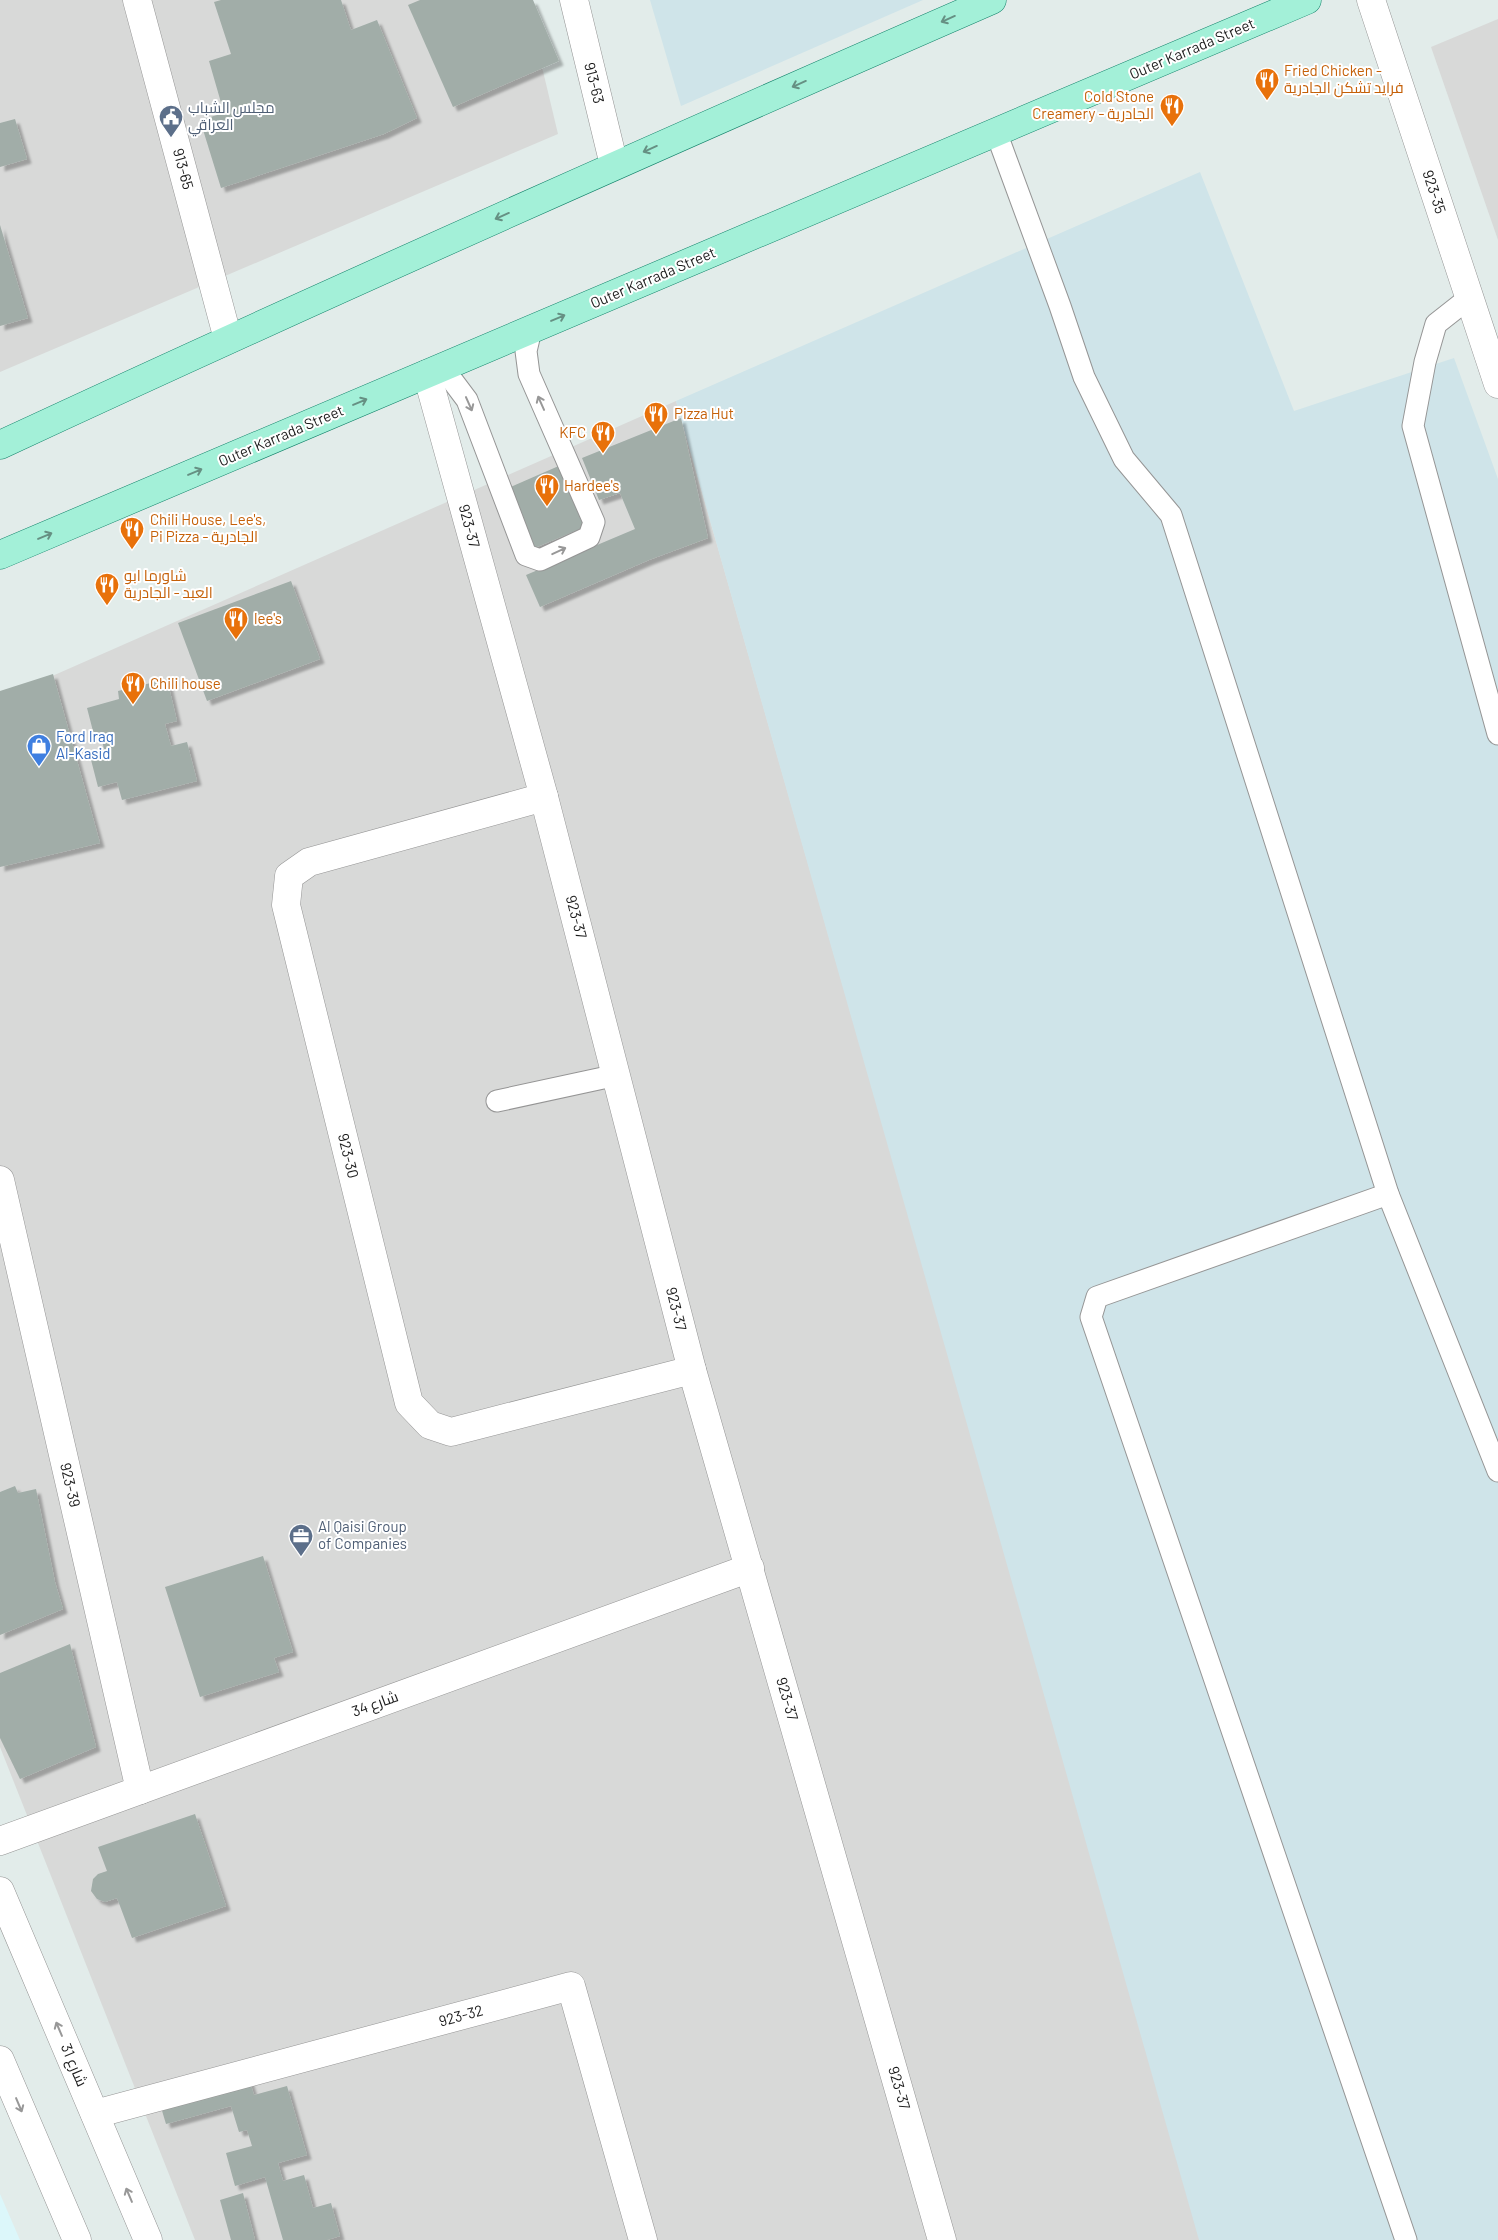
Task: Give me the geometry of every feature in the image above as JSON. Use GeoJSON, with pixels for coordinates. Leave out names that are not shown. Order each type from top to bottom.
{"type":"FeatureCollection","features":[{"type":"Feature","properties":{"kind":"main road"},"geometry":{"type":"LineString","coordinates":[[0,445],[228,339],[614,165],[992,0]]}},
{"type":"Feature","properties":{"kind":"main road","name":"Outer Karrada Street"},"geometry":{"type":"LineString","coordinates":[[0,555],[1307,0]]}},
{"type":"Feature","properties":{"kind":"street","name":"913-65"},"geometry":{"type":"LineString","coordinates":[[138,0],[228,339]]}},
{"type":"Feature","properties":{"kind":"street","name":"913-63"},"geometry":{"type":"LineString","coordinates":[[574,0],[614,165]]}},
{"type":"Feature","properties":{"kind":"street","name":"923-35"},"geometry":{"type":"LineString","coordinates":[[1370,0],[1498,384]]}},
{"type":"Feature","properties":{"kind":"street","name":"923-37"},"geometry":{"type":"LineString","coordinates":[[432,372],[617,1075],[692,1370],[942,2240]]}},
{"type":"Feature","properties":{"kind":"street","name":"923-30"},"geometry":{"type":"LineString","coordinates":[[544,797],[309,862],[289,876],[286,905],[409,1403],[430,1425],[451,1432],[692,1370]]}},
{"type":"Feature","properties":{"kind":"street","name":"923-39"},"geometry":{"type":"LineString","coordinates":[[0,1180],[140,1790]]}},
{"type":"Feature","properties":{"kind":"street","name":"شارع 34"},"geometry":{"type":"LineString","coordinates":[[0,1841],[750,1568]]}},
{"type":"Feature","properties":{"kind":"street","name":"شارع 31"},"geometry":{"type":"LineString","coordinates":[[0,1890],[148,2240]]}},
{"type":"Feature","properties":{"kind":"street","name":"923-32"},"geometry":{"type":"LineString","coordinates":[[95,2114],[571,1986],[644,2240]]}},
{"type":"Feature","properties":{"kind":"street"},"geometry":{"type":"LineString","coordinates":[[0,2060],[77,2240]]}},
{"type":"Feature","properties":{"kind":"lane"},"geometry":{"type":"LineString","coordinates":[[996,132],[1084,377],[1124,458],[1171,516],[1388,1194],[1498,1471]]}},
{"type":"Feature","properties":{"kind":"lane"},"geometry":{"type":"LineString","coordinates":[[1469,298],[1436,324],[1425,362],[1413,426],[1498,734]]}},
{"type":"Feature","properties":{"kind":"lane"},"geometry":{"type":"LineString","coordinates":[[432,372],[452,380],[468,400],[526,555],[540,560],[589,537],[594,522],[529,374],[526,351],[531,330]]}},
{"type":"Feature","properties":{"kind":"lane"},"geometry":{"type":"LineString","coordinates":[[497,1101],[617,1075]]}},
{"type":"Feature","properties":{"kind":"lane"},"geometry":{"type":"LineString","coordinates":[[1388,1194],[1097,1297],[1091,1317],[1406,2240]]}},
{"type":"Feature","properties":{"kind":"shaded area"},"geometry":{"type":"Polygon","coordinates":[[[0,0],[526,0],[558,134],[0,372],[0,0]]]}},
{"type":"Feature","properties":{"kind":"shaded area"},"geometry":{"type":"Polygon","coordinates":[[[650,0],[923,0],[681,106],[650,0]]]}},
{"type":"Feature","properties":{"kind":"shaded area"},"geometry":{"type":"Polygon","coordinates":[[[1498,19],[1498,240],[1431,47],[1498,19]]]}},
{"type":"Feature","properties":{"kind":"shaded area"},"geometry":{"type":"Polygon","coordinates":[[[1200,172],[1294,411],[1454,358],[1498,479],[1498,2240],[1199,2240],[676,401],[1200,172]]]}},
{"type":"Feature","properties":{"kind":"shaded area"},"geometry":{"type":"Polygon","coordinates":[[[676,401],[1201,2240],[195,2240],[0,1747],[0,699],[676,401]]]}},
{"type":"Feature","properties":{"kind":"shaded area"},"geometry":{"type":"Polygon","coordinates":[[[0,2194],[20,2240],[0,2240],[0,2194]]]}},
{"type":"Feature","properties":{"kind":"building"},"geometry":{"type":"Polygon","coordinates":[[[221,0],[341,0],[351,30],[377,20],[417,118],[384,134],[221,188],[200,120],[224,113],[209,61],[231,54],[214,2],[221,0]]]}},
{"type":"Feature","properties":{"kind":"building"},"geometry":{"type":"Polygon","coordinates":[[[420,0],[533,0],[559,61],[453,107],[408,5],[420,0]]]}},
{"type":"Feature","properties":{"kind":"building"},"geometry":{"type":"Polygon","coordinates":[[[15,119],[27,159],[0,167],[0,123],[15,119]]]}},
{"type":"Feature","properties":{"kind":"building"},"geometry":{"type":"Polygon","coordinates":[[[0,225],[28,318],[0,326],[0,225]]]}},
{"type":"Feature","properties":{"kind":"building"},"geometry":{"type":"Polygon","coordinates":[[[681,418],[708,538],[649,560],[540,607],[526,575],[635,529],[620,493],[599,500],[582,458],[681,418]]]}},
{"type":"Feature","properties":{"kind":"building","name":"Hardee's"},"geometry":{"type":"Polygon","coordinates":[[[561,465],[587,526],[532,549],[506,489],[561,465]]]}},
{"type":"Feature","properties":{"kind":"building"},"geometry":{"type":"Polygon","coordinates":[[[291,581],[320,659],[207,701],[178,623],[291,581]]]}},
{"type":"Feature","properties":{"kind":"building","name":"Ford Iraq Al-Kasid"},"geometry":{"type":"Polygon","coordinates":[[[53,674],[100,843],[0,867],[0,691],[53,674]]]}},
{"type":"Feature","properties":{"kind":"building"},"geometry":{"type":"Polygon","coordinates":[[[167,679],[177,721],[165,724],[171,746],[187,742],[197,781],[122,800],[117,782],[98,787],[90,756],[105,753],[100,733],[94,735],[87,708],[119,699],[118,691],[167,679]]]}},
{"type":"Feature","properties":{"kind":"building"},"geometry":{"type":"Polygon","coordinates":[[[15,1486],[18,1493],[36,1489],[55,1582],[63,1609],[0,1635],[0,1492],[15,1486]]]}},
{"type":"Feature","properties":{"kind":"building"},"geometry":{"type":"Polygon","coordinates":[[[263,1556],[293,1652],[274,1658],[279,1672],[200,1697],[165,1587],[263,1556]]]}},
{"type":"Feature","properties":{"kind":"building"},"geometry":{"type":"Polygon","coordinates":[[[70,1644],[96,1747],[20,1779],[0,1738],[0,1673],[70,1644]]]}},
{"type":"Feature","properties":{"kind":"building"},"geometry":{"type":"Polygon","coordinates":[[[195,1814],[226,1906],[132,1938],[117,1898],[105,1902],[97,1899],[91,1891],[93,1879],[98,1874],[107,1871],[98,1847],[195,1814]]]}},
{"type":"Feature","properties":{"kind":"building"},"geometry":{"type":"Polygon","coordinates":[[[249,2079],[254,2095],[287,2086],[307,2155],[278,2163],[283,2181],[304,2175],[313,2208],[331,2203],[340,2236],[327,2240],[283,2240],[265,2177],[235,2186],[226,2153],[252,2146],[247,2130],[239,2132],[231,2106],[166,2124],[160,2104],[249,2079]]]}},
{"type":"Feature","properties":{"kind":"building"},"geometry":{"type":"Polygon","coordinates":[[[243,2193],[255,2240],[231,2240],[220,2200],[243,2193]]]}},
{"type":"Feature","properties":{"kind":"place","name":"Fried Chicken - فرايد تشكن الجادرية"},"geometry":{"type":"Point","coordinates":[1267,101]}},
{"type":"Feature","properties":{"kind":"place","name":"Cold Stone Creamery - الجادرية"},"geometry":{"type":"Point","coordinates":[1172,127]}},
{"type":"Feature","properties":{"kind":"place","name":"مجلس الشباب العراقي"},"geometry":{"type":"Point","coordinates":[171,138]}},
{"type":"Feature","properties":{"kind":"place","name":"Pizza Hut"},"geometry":{"type":"Point","coordinates":[656,435]}},
{"type":"Feature","properties":{"kind":"place","name":"KFC"},"geometry":{"type":"Point","coordinates":[603,454]}},
{"type":"Feature","properties":{"kind":"place","name":"Hardee's"},"geometry":{"type":"Point","coordinates":[547,507]}},
{"type":"Feature","properties":{"kind":"place","name":"Chili House, Lee's, Pi Pizza - الجادرية"},"geometry":{"type":"Point","coordinates":[132,550]}},
{"type":"Feature","properties":{"kind":"place","name":"شاورما ابو العبد - الجادرية"},"geometry":{"type":"Point","coordinates":[107,606]}},
{"type":"Feature","properties":{"kind":"place","name":"lee's"},"geometry":{"type":"Point","coordinates":[236,640]}},
{"type":"Feature","properties":{"kind":"place","name":"Chili house"},"geometry":{"type":"Point","coordinates":[133,705]}},
{"type":"Feature","properties":{"kind":"place","name":"Ford Iraq Al-Kasid"},"geometry":{"type":"Point","coordinates":[39,767]}},
{"type":"Feature","properties":{"kind":"place","name":"Al Qaisi Group of Companies"},"geometry":{"type":"Point","coordinates":[301,1557]}}]}
